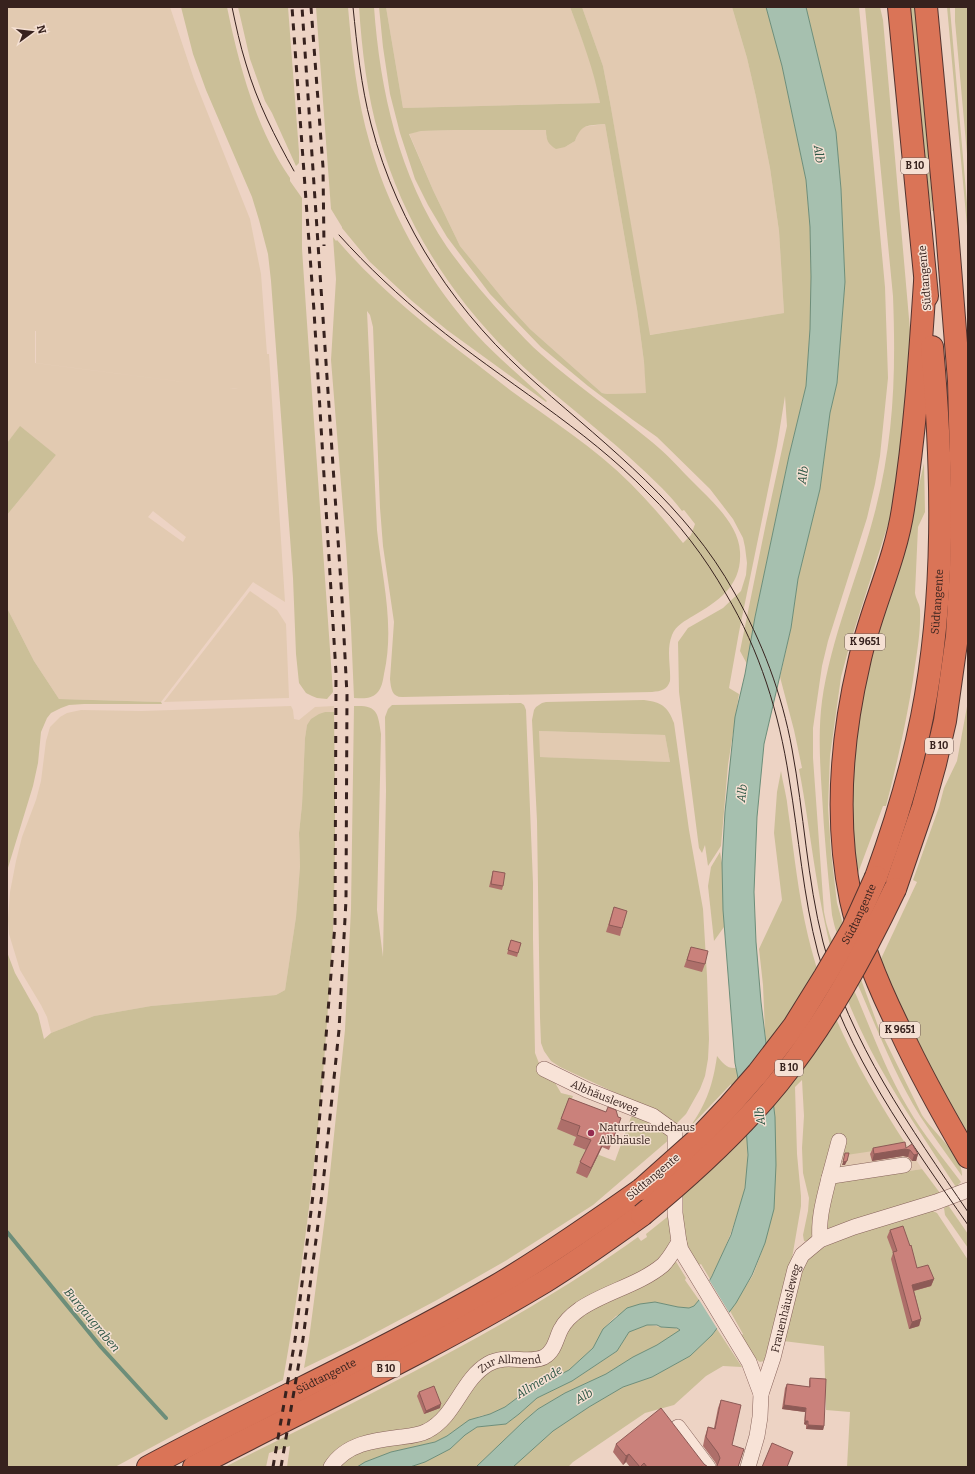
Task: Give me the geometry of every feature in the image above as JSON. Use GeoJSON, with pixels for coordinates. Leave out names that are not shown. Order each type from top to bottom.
{"type":"FeatureCollection","features":[{"type":"Feature","properties":{"kind":"highway"},"geometry":{"type":"LineString","coordinates":[[889,7],[904,51]]}},
{"type":"Feature","properties":{"kind":"highway","name":"Südtangente"},"geometry":{"type":"LineString","coordinates":[[148,1467],[358,1359],[497,1285],[567,1241],[642,1189],[698,1139],[758,1073],[794,1026],[853,928],[876,877],[896,821],[914,754],[925,701],[934,634],[939,552],[939,454],[936,394],[899,7]]}},
{"type":"Feature","properties":{"kind":"highway","name":"Südtangente"},"geometry":{"type":"LineString","coordinates":[[194,1467],[459,1330],[571,1265],[642,1215],[715,1152],[778,1083],[814,1035],[845,986],[871,940],[895,889],[921,813],[935,764],[946,714],[957,636],[962,568],[959,380],[947,230],[926,7]]}},
{"type":"Feature","properties":{"kind":"highway"},"geometry":{"type":"LineString","coordinates":[[930,47],[938,7]]}},
{"type":"Feature","properties":{"kind":"highway","name":"K 9651"},"geometry":{"type":"LineString","coordinates":[[925,282],[913,441],[903,510],[895,544],[859,660],[850,708],[844,756],[843,829],[851,900],[864,946],[879,988],[926,1084],[968,1157]]}},
{"type":"Feature","properties":{"kind":"highway"},"geometry":{"type":"LineString","coordinates":[[959,380],[968,425]]}},
{"type":"Feature","properties":{"kind":"street","name":"Albhäusleweg"},"geometry":{"type":"LineString","coordinates":[[544,1069],[587,1090],[653,1116],[675,1132],[676,1213],[678,1242],[681,1250],[749,1362],[760,1394]]}},
{"type":"Feature","properties":{"kind":"street"},"geometry":{"type":"LineString","coordinates":[[820,1240],[820,1214],[839,1141]]}},
{"type":"Feature","properties":{"kind":"street"},"geometry":{"type":"LineString","coordinates":[[829,1178],[832,1176],[904,1165]]}},
{"type":"Feature","properties":{"kind":"street","name":"Frauenhäusleweg"},"geometry":{"type":"LineString","coordinates":[[748,1467],[757,1436],[760,1417],[760,1394],[773,1358],[795,1269],[802,1255],[820,1240],[854,1227],[936,1202],[968,1190]]}},
{"type":"Feature","properties":{"kind":"street","name":"Zur Allmend"},"geometry":{"type":"LineString","coordinates":[[331,1467],[338,1458],[348,1450],[360,1445],[372,1441],[423,1433],[432,1428],[443,1419],[478,1371],[494,1361],[510,1358],[533,1359],[545,1357],[556,1344],[561,1328],[573,1314],[587,1305],[657,1269],[672,1254],[678,1242]]}},
{"type":"Feature","properties":{"kind":"street"},"geometry":{"type":"LineString","coordinates":[[678,1427],[708,1467]]}},
{"type":"Feature","properties":{"kind":"shaded area"},"geometry":{"type":"Polygon","coordinates":[[[7,7],[170,7],[194,79],[250,219],[261,274],[267,354],[269,354],[285,602],[253,582],[161,702],[59,699],[34,661],[7,608],[7,515],[56,455],[20,427],[7,443],[7,7]],[[35,331],[35,363],[238,389],[36,363],[35,331]],[[153,511],[148,517],[183,542],[186,537],[153,511]]]}},
{"type":"Feature","properties":{"kind":"shaded area"},"geometry":{"type":"Polygon","coordinates":[[[181,7],[227,7],[243,74],[258,117],[278,159],[290,178],[290,181],[302,198],[302,249],[333,692],[327,699],[317,698],[306,693],[299,683],[296,654],[293,578],[268,254],[252,197],[206,90],[193,54],[181,7]]]}},
{"type":"Feature","properties":{"kind":"shaded area"},"geometry":{"type":"Polygon","coordinates":[[[238,7],[288,7],[299,152],[299,163],[296,166],[265,101],[250,59],[238,7]]]}},
{"type":"Feature","properties":{"kind":"shaded area"},"geometry":{"type":"Polygon","coordinates":[[[316,7],[348,7],[351,42],[365,127],[378,170],[388,196],[413,246],[442,292],[459,314],[485,344],[547,401],[546,402],[447,330],[412,301],[370,262],[342,228],[331,209],[316,7]]]}},
{"type":"Feature","properties":{"kind":"shaded area"},"geometry":{"type":"Polygon","coordinates":[[[359,7],[374,7],[381,70],[387,101],[404,162],[430,220],[447,247],[485,295],[533,347],[663,452],[716,506],[730,523],[735,532],[740,552],[740,564],[733,583],[720,598],[681,624],[672,635],[669,646],[670,681],[663,690],[652,692],[402,697],[394,694],[390,679],[394,622],[383,546],[380,508],[373,327],[370,315],[367,311],[377,530],[388,620],[388,638],[387,656],[383,681],[380,689],[372,697],[354,698],[346,546],[331,360],[336,279],[333,237],[368,274],[420,320],[510,390],[603,458],[652,506],[683,543],[691,535],[695,524],[684,510],[682,511],[668,494],[641,468],[512,356],[486,329],[441,270],[422,239],[405,206],[391,172],[379,136],[371,104],[366,72],[359,7]]]}},
{"type":"Feature","properties":{"kind":"shaded area"},"geometry":{"type":"Polygon","coordinates":[[[379,7],[386,7],[403,108],[600,103],[591,67],[570,7],[582,7],[603,66],[650,335],[784,313],[779,231],[770,168],[747,58],[732,7],[766,7],[782,66],[806,180],[810,227],[810,329],[806,386],[789,456],[755,617],[747,664],[740,651],[787,426],[785,396],[777,446],[739,632],[729,688],[739,694],[728,765],[721,846],[708,866],[705,845],[702,853],[699,848],[679,692],[678,642],[688,628],[723,608],[741,591],[746,575],[747,563],[743,538],[733,519],[710,489],[657,437],[588,386],[541,347],[490,294],[447,237],[415,179],[400,133],[390,94],[379,7]],[[605,124],[586,126],[580,131],[575,141],[565,147],[556,149],[548,141],[546,130],[454,130],[421,131],[409,134],[433,190],[460,246],[508,305],[530,329],[602,393],[646,393],[644,362],[637,309],[605,124]]]}},
{"type":"Feature","properties":{"kind":"shaded area"},"geometry":{"type":"Polygon","coordinates":[[[386,7],[570,7],[589,57],[600,103],[403,108],[386,7]]]}},
{"type":"Feature","properties":{"kind":"shaded area"},"geometry":{"type":"Polygon","coordinates":[[[582,7],[732,7],[747,58],[770,168],[779,231],[784,313],[649,335],[603,66],[582,7]]]}},
{"type":"Feature","properties":{"kind":"shaded area"},"geometry":{"type":"Polygon","coordinates":[[[806,7],[859,7],[885,287],[888,378],[880,456],[875,484],[867,518],[828,641],[822,666],[813,728],[813,758],[824,912],[833,945],[893,1081],[920,1127],[961,1182],[956,1187],[890,1084],[848,1002],[838,973],[825,923],[799,769],[802,768],[780,677],[791,628],[798,579],[820,489],[830,413],[837,383],[845,282],[841,189],[836,132],[806,7]]]}},
{"type":"Feature","properties":{"kind":"shaded area"},"geometry":{"type":"Polygon","coordinates":[[[865,7],[880,7],[883,20],[910,330],[909,399],[891,515],[851,640],[841,677],[830,756],[828,807],[831,852],[837,903],[850,949],[878,1026],[922,1115],[958,1160],[962,1176],[920,1116],[903,1086],[844,954],[832,915],[825,840],[820,748],[822,701],[826,678],[838,632],[867,541],[880,491],[889,436],[894,381],[893,296],[865,7]]]}},
{"type":"Feature","properties":{"kind":"shaded area"},"geometry":{"type":"Polygon","coordinates":[[[909,7],[916,7],[933,211],[926,180],[909,7]]]}},
{"type":"Feature","properties":{"kind":"shaded area"},"geometry":{"type":"Polygon","coordinates":[[[947,7],[950,7],[968,214],[968,237],[947,7]]]}},
{"type":"Feature","properties":{"kind":"shaded area"},"geometry":{"type":"Polygon","coordinates":[[[955,7],[968,7],[968,165],[955,21],[955,7]]]}},
{"type":"Feature","properties":{"kind":"shaded area"},"geometry":{"type":"Polygon","coordinates":[[[605,124],[637,309],[647,393],[602,393],[530,329],[508,305],[460,246],[433,190],[409,133],[454,130],[546,130],[546,137],[565,147],[575,141],[579,131],[583,127],[605,124]]]}},
{"type":"Feature","properties":{"kind":"shaded area"},"geometry":{"type":"Polygon","coordinates":[[[20,426],[56,455],[7,515],[7,443],[20,426]]]}},
{"type":"Feature","properties":{"kind":"shaded area"},"geometry":{"type":"Polygon","coordinates":[[[924,463],[925,512],[918,527],[915,593],[920,608],[920,628],[913,680],[901,743],[886,806],[883,806],[855,881],[850,787],[861,687],[912,517],[924,463]]]}},
{"type":"Feature","properties":{"kind":"shaded area"},"geometry":{"type":"Polygon","coordinates":[[[250,591],[277,610],[286,624],[289,698],[164,702],[250,591]]]}},
{"type":"Feature","properties":{"kind":"shaded area"},"geometry":{"type":"Polygon","coordinates":[[[7,608],[34,661],[59,699],[161,702],[162,704],[69,705],[51,713],[47,718],[41,732],[38,763],[33,786],[7,871],[7,608]]]}},
{"type":"Feature","properties":{"kind":"shaded area"},"geometry":{"type":"Polygon","coordinates":[[[644,700],[655,702],[664,706],[674,723],[689,830],[703,909],[709,1039],[705,1076],[700,1089],[686,1114],[676,1124],[631,1100],[560,1067],[551,1061],[544,1051],[541,1043],[537,821],[532,720],[536,707],[546,702],[644,700]],[[539,731],[540,757],[670,762],[665,735],[539,731]]]}},
{"type":"Feature","properties":{"kind":"shaded area"},"geometry":{"type":"Polygon","coordinates":[[[968,701],[968,1149],[879,963],[917,882],[913,880],[939,807],[944,788],[957,761],[968,701]]]}},
{"type":"Feature","properties":{"kind":"shaded area"},"geometry":{"type":"Polygon","coordinates":[[[521,703],[524,705],[526,710],[533,883],[535,1053],[542,1071],[554,1081],[561,1093],[573,1096],[568,1109],[576,1137],[573,1145],[615,1161],[631,1117],[639,1114],[671,1138],[593,1205],[507,1260],[437,1300],[356,1343],[304,1368],[327,1202],[345,1030],[351,909],[354,706],[368,707],[375,711],[379,720],[381,734],[377,910],[383,957],[386,791],[385,717],[388,709],[392,705],[521,703]]]}},
{"type":"Feature","properties":{"kind":"shaded area"},"geometry":{"type":"Polygon","coordinates":[[[291,706],[294,719],[299,720],[315,707],[334,706],[334,712],[325,712],[307,725],[299,833],[300,866],[296,917],[285,990],[276,995],[151,1006],[94,1016],[51,1033],[47,1017],[20,970],[9,934],[8,919],[10,892],[16,861],[22,837],[36,800],[41,781],[46,741],[50,727],[60,717],[67,713],[81,710],[142,711],[291,706]]]}},
{"type":"Feature","properties":{"kind":"shaded area"},"geometry":{"type":"Polygon","coordinates":[[[325,712],[334,712],[335,849],[333,939],[322,1089],[312,1186],[299,1283],[283,1380],[202,1420],[115,1467],[7,1467],[7,952],[15,973],[38,1014],[44,1039],[51,1033],[94,1016],[151,1006],[276,995],[285,990],[296,917],[300,866],[299,833],[302,805],[305,738],[307,725],[311,719],[325,712]]]}},
{"type":"Feature","properties":{"kind":"shaded area"},"geometry":{"type":"Polygon","coordinates":[[[539,731],[665,735],[670,762],[539,757],[539,731]]]}},
{"type":"Feature","properties":{"kind":"shaded area"},"geometry":{"type":"Polygon","coordinates":[[[781,771],[787,800],[796,873],[808,936],[825,992],[848,1045],[876,1096],[907,1146],[833,1157],[811,1238],[808,1242],[804,1241],[803,1235],[809,1198],[803,1173],[802,1148],[804,1116],[802,1080],[795,1087],[797,1154],[801,1206],[791,1264],[764,1361],[760,1362],[754,1358],[740,1337],[743,1334],[730,1311],[753,1275],[765,1243],[775,1117],[765,1032],[763,985],[759,949],[782,900],[774,833],[777,792],[781,771]]]}},
{"type":"Feature","properties":{"kind":"shaded area"},"geometry":{"type":"Polygon","coordinates":[[[720,852],[722,863],[724,927],[714,941],[708,886],[711,867],[720,852]]]}},
{"type":"Feature","properties":{"kind":"shaded area"},"geometry":{"type":"Polygon","coordinates":[[[717,1056],[723,1063],[736,1068],[742,1098],[748,1157],[743,1195],[723,1253],[710,1279],[701,1264],[697,1266],[687,1244],[683,1228],[681,1193],[741,1141],[731,1084],[690,1127],[705,1101],[713,1076],[717,1056]]]}},
{"type":"Feature","properties":{"kind":"shaded area"},"geometry":{"type":"Polygon","coordinates":[[[907,1146],[922,1169],[832,1183],[833,1156],[907,1146]]]}},
{"type":"Feature","properties":{"kind":"shaded area"},"geometry":{"type":"Polygon","coordinates":[[[922,1169],[940,1193],[824,1230],[832,1183],[922,1169]]]}},
{"type":"Feature","properties":{"kind":"shaded area"},"geometry":{"type":"Polygon","coordinates":[[[948,1205],[968,1234],[968,1248],[945,1215],[944,1208],[948,1205]]]}},
{"type":"Feature","properties":{"kind":"shaded area"},"geometry":{"type":"Polygon","coordinates":[[[931,1210],[937,1213],[968,1260],[968,1465],[967,1467],[847,1467],[850,1412],[826,1410],[824,1346],[783,1341],[802,1268],[808,1257],[836,1240],[931,1210]]]}},
{"type":"Feature","properties":{"kind":"shaded area"},"geometry":{"type":"Polygon","coordinates":[[[671,1214],[672,1232],[670,1241],[661,1261],[604,1292],[547,1351],[505,1355],[450,1407],[421,1428],[327,1467],[287,1467],[290,1446],[269,1453],[266,1467],[225,1467],[436,1360],[488,1331],[539,1302],[638,1237],[641,1241],[647,1237],[646,1234],[671,1214]]]}},
{"type":"Feature","properties":{"kind":"shaded area"},"geometry":{"type":"Polygon","coordinates":[[[675,1260],[686,1278],[685,1280],[699,1300],[694,1306],[689,1308],[678,1307],[655,1302],[616,1316],[603,1329],[593,1348],[569,1370],[521,1395],[505,1407],[490,1414],[480,1416],[435,1442],[391,1452],[365,1462],[357,1467],[334,1467],[349,1453],[420,1436],[490,1367],[538,1362],[569,1322],[675,1260]]]}},
{"type":"Feature","properties":{"kind":"shaded area"},"geometry":{"type":"Polygon","coordinates":[[[647,1325],[673,1328],[681,1331],[633,1357],[606,1374],[565,1393],[538,1409],[476,1467],[410,1467],[425,1462],[450,1449],[465,1435],[477,1427],[506,1424],[537,1398],[572,1381],[617,1351],[629,1332],[647,1325]]]}},
{"type":"Feature","properties":{"kind":"shaded area"},"geometry":{"type":"Polygon","coordinates":[[[717,1329],[742,1367],[723,1366],[706,1376],[674,1405],[645,1413],[573,1462],[568,1467],[513,1467],[553,1431],[623,1387],[652,1377],[690,1356],[717,1329]]]}},
{"type":"Feature","properties":{"kind":"water","name":"Alb"},"geometry":{"type":"Polygon","coordinates":[[[766,7],[806,7],[836,132],[841,189],[845,282],[837,383],[830,413],[820,489],[798,579],[791,628],[764,744],[757,817],[754,892],[756,942],[761,1002],[775,1117],[776,1165],[774,1209],[765,1243],[752,1275],[736,1303],[712,1335],[690,1356],[652,1377],[623,1387],[589,1407],[553,1431],[513,1467],[476,1467],[538,1409],[565,1393],[606,1374],[680,1330],[677,1328],[647,1325],[629,1332],[617,1351],[572,1381],[537,1398],[506,1424],[477,1427],[465,1435],[450,1449],[425,1462],[410,1467],[357,1467],[365,1462],[391,1452],[435,1442],[447,1436],[469,1420],[490,1414],[505,1407],[521,1395],[569,1370],[593,1348],[603,1329],[627,1308],[655,1302],[678,1307],[689,1308],[694,1306],[699,1300],[712,1276],[731,1235],[745,1188],[748,1155],[745,1113],[735,1063],[723,910],[722,863],[725,812],[735,717],[789,456],[806,386],[810,329],[811,277],[810,227],[806,180],[782,66],[766,7]]]}},
{"type":"Feature","properties":{"kind":"pier"},"geometry":{"type":"Polygon","coordinates":[[[708,1278],[730,1314],[718,1330],[698,1298],[708,1278]]]}},
{"type":"Feature","properties":{"kind":"building"},"geometry":{"type":"Polygon","coordinates":[[[493,871],[505,873],[503,886],[491,884],[493,871]]]}},
{"type":"Feature","properties":{"kind":"building"},"geometry":{"type":"Polygon","coordinates":[[[614,907],[627,911],[622,928],[609,925],[614,907]]]}},
{"type":"Feature","properties":{"kind":"building"},"geometry":{"type":"Polygon","coordinates":[[[511,940],[521,943],[518,953],[508,950],[511,940]]]}},
{"type":"Feature","properties":{"kind":"building"},"geometry":{"type":"Polygon","coordinates":[[[691,947],[708,951],[705,964],[687,960],[691,947]]]}},
{"type":"Feature","properties":{"kind":"building"},"geometry":{"type":"Polygon","coordinates":[[[569,1098],[606,1112],[608,1107],[616,1110],[618,1117],[621,1118],[613,1139],[606,1137],[591,1168],[580,1162],[591,1140],[577,1135],[580,1126],[561,1119],[569,1098]]]}},
{"type":"Feature","properties":{"kind":"building"},"geometry":{"type":"Polygon","coordinates":[[[905,1142],[906,1148],[912,1144],[918,1154],[914,1155],[910,1150],[905,1149],[874,1154],[873,1148],[905,1142]]]}},
{"type":"Feature","properties":{"kind":"building"},"geometry":{"type":"Polygon","coordinates":[[[845,1153],[849,1153],[847,1161],[843,1162],[845,1153]]]}},
{"type":"Feature","properties":{"kind":"building"},"geometry":{"type":"Polygon","coordinates":[[[903,1226],[910,1246],[911,1245],[917,1268],[928,1265],[934,1279],[912,1285],[921,1319],[912,1322],[893,1252],[897,1251],[890,1230],[903,1226]]]}},
{"type":"Feature","properties":{"kind":"building"},"geometry":{"type":"Polygon","coordinates":[[[810,1378],[826,1379],[824,1426],[808,1425],[808,1421],[805,1421],[806,1408],[784,1405],[787,1384],[810,1387],[810,1378]]]}},
{"type":"Feature","properties":{"kind":"building"},"geometry":{"type":"Polygon","coordinates":[[[434,1386],[441,1404],[426,1411],[419,1392],[434,1386]]]}},
{"type":"Feature","properties":{"kind":"building"},"geometry":{"type":"Polygon","coordinates":[[[721,1400],[741,1405],[732,1445],[744,1449],[738,1467],[714,1467],[717,1466],[720,1458],[706,1437],[708,1427],[715,1429],[721,1400]]]}},
{"type":"Feature","properties":{"kind":"building"},"geometry":{"type":"Polygon","coordinates":[[[661,1408],[704,1464],[708,1467],[647,1467],[644,1463],[640,1467],[629,1454],[626,1456],[616,1444],[661,1408]]]}},
{"type":"Feature","properties":{"kind":"building"},"geometry":{"type":"Polygon","coordinates":[[[772,1443],[793,1452],[787,1467],[762,1467],[772,1443]]]}},
{"type":"Feature","properties":{"kind":"waterway","name":"Burgaugraben"},"geometry":{"type":"LineString","coordinates":[[7,1232],[101,1347],[166,1418]]}},
{"type":"Feature","properties":{"kind":"tram line"},"geometry":{"type":"LineString","coordinates":[[232,7],[242,50],[255,92],[273,132],[294,171]]}},
{"type":"Feature","properties":{"kind":"tram line"},"geometry":{"type":"LineString","coordinates":[[353,7],[362,81],[371,124],[397,199],[435,268],[457,300],[482,330],[509,358],[619,456],[670,506],[694,533],[715,561],[744,611],[770,668],[788,728],[796,773],[813,894],[823,942],[834,979],[865,1049],[884,1083],[904,1116],[968,1212]]}},
{"type":"Feature","properties":{"kind":"tram line"},"geometry":{"type":"LineString","coordinates":[[339,235],[384,281],[432,323],[570,426],[623,469],[681,528],[718,580],[749,638],[774,706],[785,754],[793,800],[813,932],[830,990],[845,1026],[881,1095],[968,1225]]}},
{"type":"Feature","properties":{"kind":"railway"},"geometry":{"type":"LineString","coordinates":[[273,1467],[295,1340],[314,1187],[335,924],[336,673],[314,311],[292,7]]}},
{"type":"Feature","properties":{"kind":"railway"},"geometry":{"type":"LineString","coordinates":[[281,1467],[303,1339],[322,1194],[339,1030],[346,900],[347,695],[342,599],[302,7]]}},
{"type":"Feature","properties":{"kind":"railway"},"geometry":{"type":"LineString","coordinates":[[311,7],[323,167],[324,246]]}},
{"type":"Feature","properties":{"kind":"place","name":"Naturfreundehaus Albhäusle"},"geometry":{"type":"Point","coordinates":[591,1133]}},
{"type":"Feature","properties":{"kind":"water label","name":"Allmende"},"geometry":{"type":"Point","coordinates":[539,1382]}}]}
